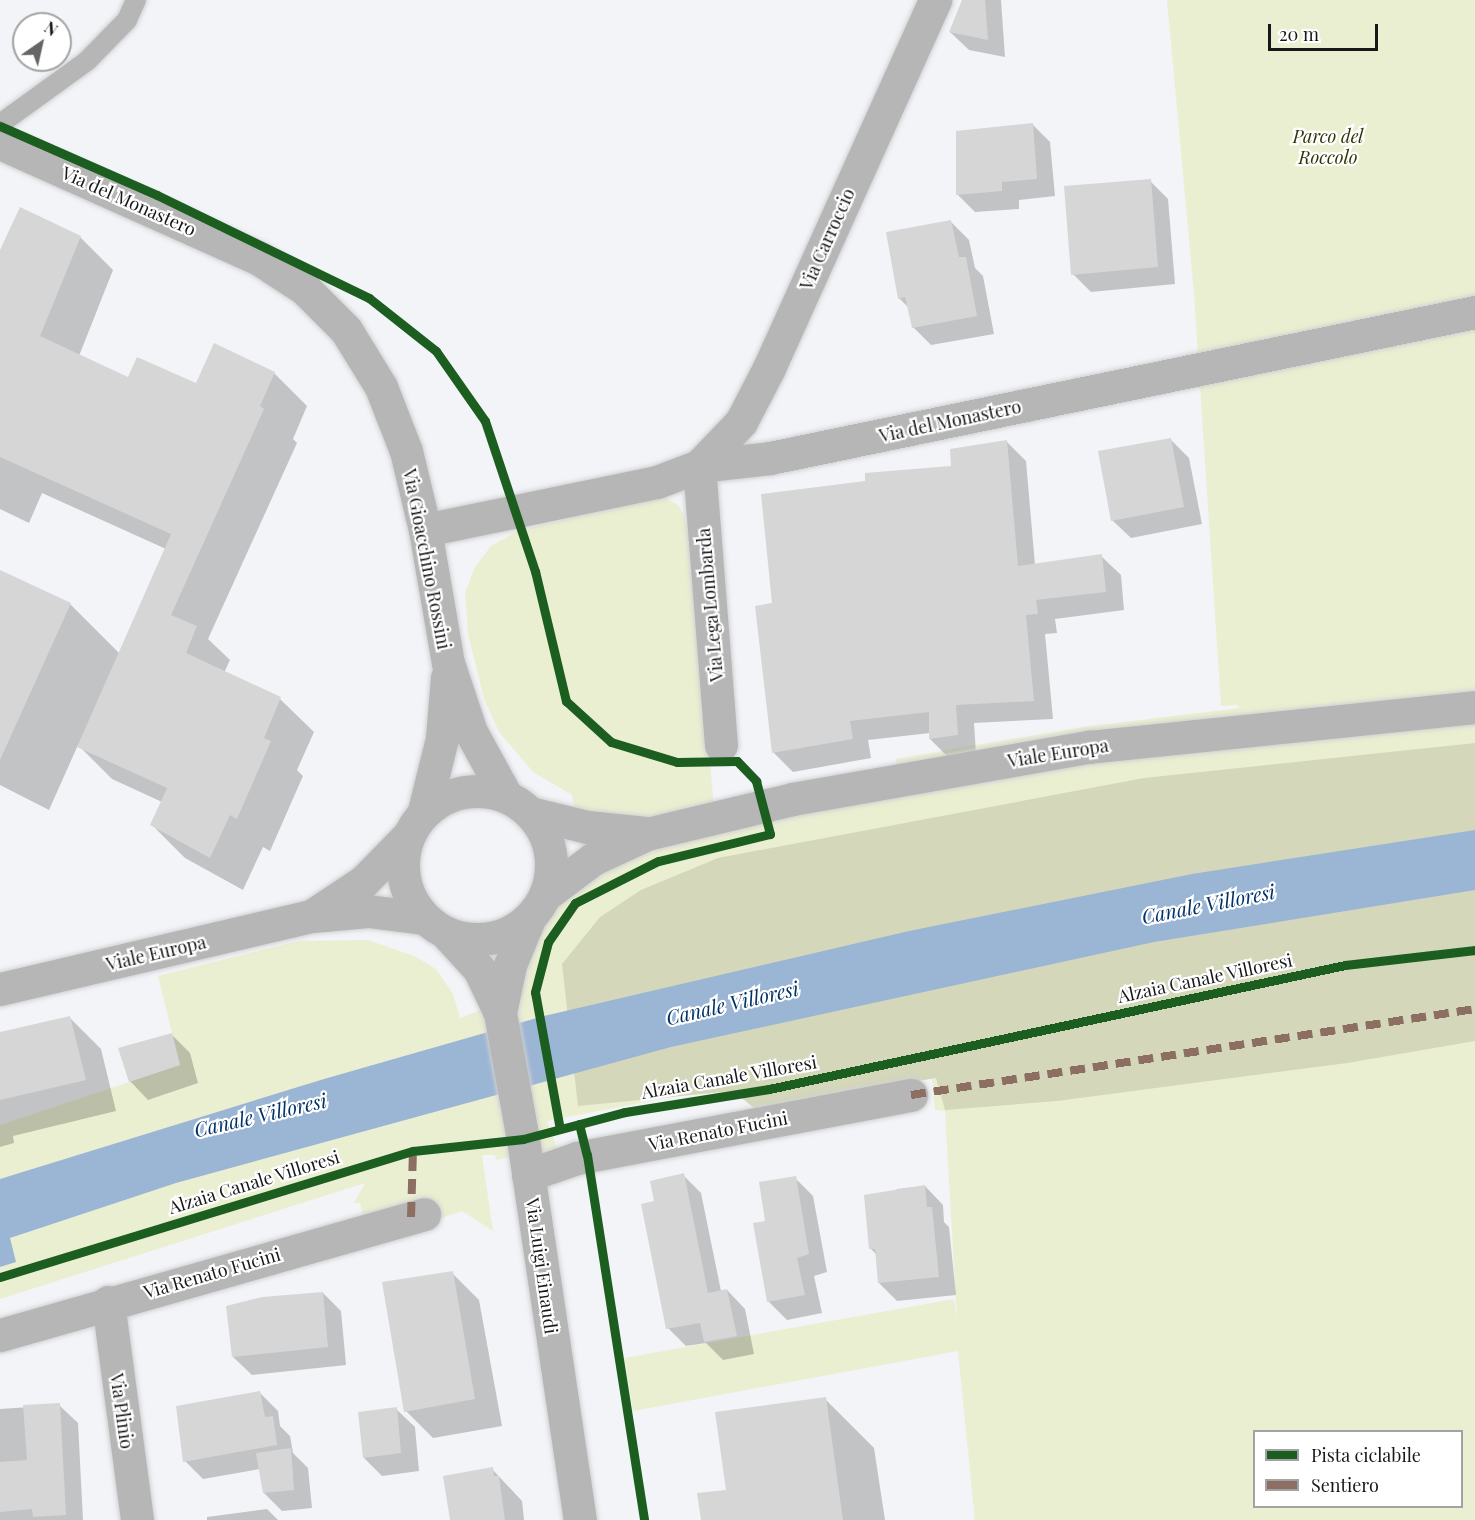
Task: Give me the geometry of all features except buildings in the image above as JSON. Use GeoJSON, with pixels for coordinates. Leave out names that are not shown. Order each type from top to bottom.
{"type":"FeatureCollection","features":[{"type":"Feature","properties":{"kind":"street","name":"Via Carroccio"},"geometry":{"type":"LineString","coordinates":[[699,466],[741,422],[769,368],[934,0]]}},
{"type":"Feature","properties":{"kind":"street","name":"Via del Monastero"},"geometry":{"type":"LineString","coordinates":[[0,143],[259,259]]}},
{"type":"Feature","properties":{"kind":"street","name":"Via Gioacchino Rossini"},"geometry":{"type":"LineString","coordinates":[[259,259],[305,289],[346,330],[381,387],[406,451],[425,530],[448,663],[471,732],[518,804]]}},
{"type":"Feature","properties":{"kind":"street","name":"Via del Monastero"},"geometry":{"type":"LineString","coordinates":[[425,530],[657,482],[699,466],[770,458],[1475,312]]}},
{"type":"Feature","properties":{"kind":"street","name":"Via Lega Lombarda"},"geometry":{"type":"LineString","coordinates":[[699,466],[721,745]]}},
{"type":"Feature","properties":{"kind":"street","name":"Via Gioacchino Rossini"},"geometry":{"type":"LineString","coordinates":[[416,824],[442,738],[448,663]]}},
{"type":"Feature","properties":{"kind":"street","name":"Viale Europa"},"geometry":{"type":"LineString","coordinates":[[0,989],[312,916],[368,911],[435,926],[475,940],[504,935],[593,859],[647,834],[805,797],[1089,747],[1475,707]]}},
{"type":"Feature","properties":{"kind":"street","name":"Viale Europa"},"geometry":{"type":"LineString","coordinates":[[312,916],[364,881],[416,824],[449,795],[479,790],[587,827],[647,834]]}},
{"type":"Feature","properties":{"kind":"street"},"geometry":{"type":"LineString","coordinates":[[518,804],[547,838],[552,866],[537,907]]}},
{"type":"Feature","properties":{"kind":"street"},"geometry":{"type":"LineString","coordinates":[[416,824],[402,865],[407,893],[435,926]]}},
{"type":"Feature","properties":{"kind":"street","name":"Via Luigi Einaudi"},"geometry":{"type":"LineString","coordinates":[[500,1013],[510,965],[537,907]]}},
{"type":"Feature","properties":{"kind":"street","name":"Via Luigi Einaudi"},"geometry":{"type":"LineString","coordinates":[[435,926],[479,969],[500,1013],[523,1139],[580,1520]]}},
{"type":"Feature","properties":{"kind":"street","name":"Via Renato Fucini"},"geometry":{"type":"LineString","coordinates":[[528,1175],[577,1158],[910,1095]]}},
{"type":"Feature","properties":{"kind":"street","name":"Via Renato Fucini"},"geometry":{"type":"LineString","coordinates":[[0,1335],[108,1302],[424,1214]]}},
{"type":"Feature","properties":{"kind":"street","name":"Via Plinio"},"geometry":{"type":"LineString","coordinates":[[108,1302],[137,1520]]}},
{"type":"Feature","properties":{"kind":"lane"},"geometry":{"type":"LineString","coordinates":[[0,124],[87,61],[127,20],[136,0]]}},
{"type":"Feature","properties":{"kind":"green space","name":"Parco del Roccolo"},"geometry":{"type":"Polygon","coordinates":[[[1167,0],[1475,0],[1475,1520],[975,1520],[958,1351],[633,1411],[624,1358],[954,1299],[957,1320],[945,1111],[935,1110],[928,1041],[865,1060],[547,1121],[557,1148],[496,1160],[495,1155],[482,1155],[493,1231],[462,1211],[370,1242],[360,1203],[354,1203],[365,1183],[0,1299],[0,1125],[180,1065],[158,976],[298,941],[368,940],[414,956],[436,969],[453,994],[460,1018],[503,1001],[518,912],[538,886],[582,853],[572,795],[533,772],[499,732],[484,699],[468,634],[465,593],[475,567],[491,546],[516,532],[660,495],[678,505],[684,515],[694,563],[715,822],[896,788],[896,759],[1083,727],[1240,708],[1237,705],[1221,706],[1194,294],[1167,0]]]}},
{"type":"Feature","properties":{"kind":"green space"},"geometry":{"type":"Polygon","coordinates":[[[1475,743],[1475,1041],[1347,1063],[1057,1101],[945,1110],[936,1078],[754,1108],[733,1091],[578,1106],[562,964],[600,917],[641,890],[718,858],[1144,778],[1475,743]]]}},
{"type":"Feature","properties":{"kind":"water","name":"Canale Villoresi"},"geometry":{"type":"Polygon","coordinates":[[[1475,830],[1475,890],[1154,942],[671,1047],[176,1183],[10,1238],[16,1262],[0,1267],[0,1179],[324,1079],[544,1016],[909,931],[1192,874],[1475,830]]]}},
{"type":"Feature","properties":{"kind":"marked path"},"geometry":{"type":"LineString","coordinates":[[911,1095],[1475,1009]]}},
{"type":"Feature","properties":{"kind":"marked path"},"geometry":{"type":"LineString","coordinates":[[411,1217],[413,1151]]}},
{"type":"Feature","properties":{"kind":"cycle path"},"geometry":{"type":"LineString","coordinates":[[0,126],[157,195],[369,298],[436,351],[485,421],[535,571],[566,701],[611,742],[677,762],[737,761],[756,781],[770,834],[658,861],[575,903],[548,942],[535,992],[560,1129]]}},
{"type":"Feature","properties":{"kind":"cycle path","name":"Alzaia Canale Villoresi"},"geometry":{"type":"LineString","coordinates":[[0,1277],[413,1151],[523,1139],[625,1112],[769,1089],[1345,965],[1475,950]]}},
{"type":"Feature","properties":{"kind":"cycle path"},"geometry":{"type":"LineString","coordinates":[[579,1124],[587,1155],[644,1520]]}}]}
